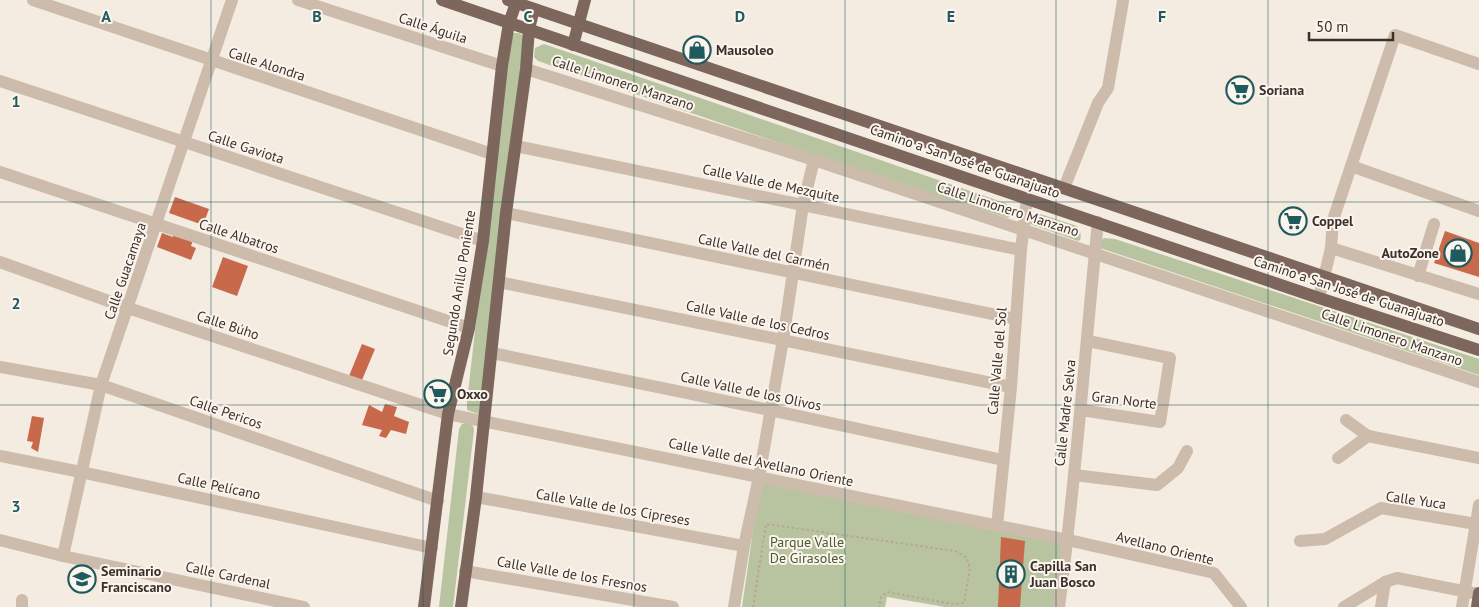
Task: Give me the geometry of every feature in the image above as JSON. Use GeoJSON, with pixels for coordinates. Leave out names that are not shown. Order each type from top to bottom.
{"type":"FeatureCollection","features":[{"type":"Feature","properties":{"kind":"main road","name":"Camino a San José de Guanajuato"},"geometry":{"type":"LineString","coordinates":[[442,0],[1319,298],[1479,350]]}},
{"type":"Feature","properties":{"kind":"main road"},"geometry":{"type":"LineString","coordinates":[[573,44],[585,0]]}},
{"type":"Feature","properties":{"kind":"main road","name":"Segundo Anillo Poniente"},"geometry":{"type":"LineString","coordinates":[[424,607],[448,414],[469,328],[483,241],[502,66],[512,1]]}},
{"type":"Feature","properties":{"kind":"main road","name":"Camino a San José de Guanajuato"},"geometry":{"type":"LineString","coordinates":[[512,1],[1477,328]]}},
{"type":"Feature","properties":{"kind":"main road"},"geometry":{"type":"LineString","coordinates":[[461,607],[476,497],[506,213],[526,68],[529,30],[534,9]]}},
{"type":"Feature","properties":{"kind":"main road"},"geometry":{"type":"LineString","coordinates":[[1477,607],[1479,593]]}},
{"type":"Feature","properties":{"kind":"street","name":"Calle Alondra"},"geometry":{"type":"LineString","coordinates":[[33,0],[492,154]]}},
{"type":"Feature","properties":{"kind":"street","name":"Calle Guacamaya"},"geometry":{"type":"LineString","coordinates":[[63,556],[101,385],[232,0]]}},
{"type":"Feature","properties":{"kind":"street","name":"Calle Águila"},"geometry":{"type":"LineString","coordinates":[[298,0],[502,66]]}},
{"type":"Feature","properties":{"kind":"street"},"geometry":{"type":"LineString","coordinates":[[1064,188],[1098,103],[1108,88],[1123,1]]}},
{"type":"Feature","properties":{"kind":"street"},"geometry":{"type":"LineString","coordinates":[[1319,298],[1331,248],[1332,220],[1394,35],[1479,64]]}},
{"type":"Feature","properties":{"kind":"street","name":"Calle Limonero Manzano"},"geometry":{"type":"LineString","coordinates":[[526,68],[814,160],[1479,382]]}},
{"type":"Feature","properties":{"kind":"street","name":"Calle Gaviota"},"geometry":{"type":"LineString","coordinates":[[0,82],[483,241]]}},
{"type":"Feature","properties":{"kind":"street","name":"Calle Valle de Mezquite"},"geometry":{"type":"LineString","coordinates":[[516,146],[1021,250]]}},
{"type":"Feature","properties":{"kind":"street"},"geometry":{"type":"LineString","coordinates":[[734,607],[783,340],[803,205],[814,160]]}},
{"type":"Feature","properties":{"kind":"street"},"geometry":{"type":"LineString","coordinates":[[1351,166],[1479,211]]}},
{"type":"Feature","properties":{"kind":"street","name":"Calle Albatros"},"geometry":{"type":"LineString","coordinates":[[0,172],[469,328]]}},
{"type":"Feature","properties":{"kind":"street","name":"Calle Valle del Sol"},"geometry":{"type":"LineString","coordinates":[[997,526],[1011,387],[1026,198]]}},
{"type":"Feature","properties":{"kind":"street","name":"Calle Valle del Carmén"},"geometry":{"type":"LineString","coordinates":[[506,213],[1016,318]]}},
{"type":"Feature","properties":{"kind":"street","name":"Calle Madre Selva"},"geometry":{"type":"LineString","coordinates":[[1059,607],[1068,540],[1098,222]]}},
{"type":"Feature","properties":{"kind":"street"},"geometry":{"type":"LineString","coordinates":[[1418,276],[1434,224]]}},
{"type":"Feature","properties":{"kind":"street"},"geometry":{"type":"LineString","coordinates":[[1331,248],[1479,294]]}},
{"type":"Feature","properties":{"kind":"street","name":"Calle Búho"},"geometry":{"type":"LineString","coordinates":[[0,262],[128,308],[448,414]]}},
{"type":"Feature","properties":{"kind":"street","name":"Calle Valle de los Cedros"},"geometry":{"type":"LineString","coordinates":[[499,282],[1011,387]]}},
{"type":"Feature","properties":{"kind":"street","name":"Gran Norte"},"geometry":{"type":"LineString","coordinates":[[1081,410],[1160,422],[1170,358],[1088,341]]}},
{"type":"Feature","properties":{"kind":"street","name":"Calle Valle de los Olivos"},"geometry":{"type":"LineString","coordinates":[[492,353],[1003,460]]}},
{"type":"Feature","properties":{"kind":"street","name":"Calle Pericos"},"geometry":{"type":"LineString","coordinates":[[0,367],[101,385],[438,501]]}},
{"type":"Feature","properties":{"kind":"street","name":"Calle Valle del Avellano Oriente"},"geometry":{"type":"LineString","coordinates":[[448,414],[1068,540]]}},
{"type":"Feature","properties":{"kind":"street"},"geometry":{"type":"LineString","coordinates":[[1346,420],[1368,436],[1479,458]]}},
{"type":"Feature","properties":{"kind":"street"},"geometry":{"type":"LineString","coordinates":[[1338,458],[1368,436]]}},
{"type":"Feature","properties":{"kind":"street"},"geometry":{"type":"LineString","coordinates":[[1074,475],[1157,485],[1178,468],[1187,451]]}},
{"type":"Feature","properties":{"kind":"street","name":"Calle Pelícano"},"geometry":{"type":"LineString","coordinates":[[0,456],[432,548]]}},
{"type":"Feature","properties":{"kind":"street","name":"Calle Valle de los Cipreses"},"geometry":{"type":"LineString","coordinates":[[476,497],[744,546]]}},
{"type":"Feature","properties":{"kind":"street"},"geometry":{"type":"LineString","coordinates":[[1462,607],[1479,505]]}},
{"type":"Feature","properties":{"kind":"street","name":"Calle Yuca"},"geometry":{"type":"LineString","coordinates":[[1300,541],[1325,539],[1381,508],[1476,524]]}},
{"type":"Feature","properties":{"kind":"street","name":"Calle Cardenal"},"geometry":{"type":"LineString","coordinates":[[0,540],[257,602],[304,607]]}},
{"type":"Feature","properties":{"kind":"street","name":"Avellano Oriente"},"geometry":{"type":"LineString","coordinates":[[1068,540],[1214,573],[1241,607]]}},
{"type":"Feature","properties":{"kind":"street","name":"Calle Valle de los Fresnos"},"geometry":{"type":"LineString","coordinates":[[465,571],[673,607]]}},
{"type":"Feature","properties":{"kind":"street"},"geometry":{"type":"LineString","coordinates":[[1344,607],[1385,582],[1397,578],[1479,593]]}},
{"type":"Feature","properties":{"kind":"street"},"geometry":{"type":"LineString","coordinates":[[1382,607],[1385,582]]}},
{"type":"Feature","properties":{"kind":"path"},"geometry":{"type":"LineString","coordinates":[[753,607],[766,524],[955,552],[966,557],[970,568],[964,603],[953,604],[886,592],[881,597],[880,607]]}},
{"type":"Feature","properties":{"kind":"green space"},"geometry":{"type":"Polygon","coordinates":[[[513,33],[519,33],[525,37],[479,414],[467,410],[467,402],[506,55],[513,33]]]}},
{"type":"Feature","properties":{"kind":"green space"},"geometry":{"type":"Polygon","coordinates":[[[544,44],[1005,203],[1011,208],[1011,215],[1008,218],[912,188],[538,61],[534,57],[535,48],[544,44]]]}},
{"type":"Feature","properties":{"kind":"green space"},"geometry":{"type":"Polygon","coordinates":[[[1037,213],[1077,226],[1081,236],[1080,240],[1078,241],[1030,224],[1031,216],[1037,213]]]}},
{"type":"Feature","properties":{"kind":"green space"},"geometry":{"type":"Polygon","coordinates":[[[1104,238],[1115,239],[1479,359],[1479,375],[1100,248],[1099,243],[1104,238]]]}},
{"type":"Feature","properties":{"kind":"green space"},"geometry":{"type":"Polygon","coordinates":[[[468,423],[473,426],[474,430],[453,607],[439,607],[459,429],[462,424],[468,423]]]}},
{"type":"Feature","properties":{"kind":"green space","name":"Parque Valle De Girasoles"},"geometry":{"type":"Polygon","coordinates":[[[760,483],[1064,542],[1057,607],[945,607],[887,597],[885,607],[742,607],[760,483]]]}},
{"type":"Feature","properties":{"kind":"building"},"geometry":{"type":"Polygon","coordinates":[[[175,197],[209,209],[203,225],[169,213],[175,197]]]}},
{"type":"Feature","properties":{"kind":"building","name":"AutoZone"},"geometry":{"type":"Polygon","coordinates":[[[1445,231],[1479,243],[1479,277],[1434,263],[1445,231]]]}},
{"type":"Feature","properties":{"kind":"building"},"geometry":{"type":"Polygon","coordinates":[[[162,233],[173,237],[174,233],[193,240],[191,246],[196,248],[191,260],[157,247],[162,233]]]}},
{"type":"Feature","properties":{"kind":"building"},"geometry":{"type":"Polygon","coordinates":[[[223,257],[248,266],[237,296],[212,287],[223,257]]]}},
{"type":"Feature","properties":{"kind":"building"},"geometry":{"type":"Polygon","coordinates":[[[362,344],[375,349],[362,380],[349,376],[362,344]]]}},
{"type":"Feature","properties":{"kind":"building"},"geometry":{"type":"Polygon","coordinates":[[[385,404],[397,407],[394,416],[409,422],[406,434],[391,430],[386,438],[379,436],[382,430],[362,425],[369,405],[382,412],[385,404]]]}},
{"type":"Feature","properties":{"kind":"building"},"geometry":{"type":"Polygon","coordinates":[[[32,416],[44,418],[38,452],[31,448],[33,442],[27,441],[32,416]]]}},
{"type":"Feature","properties":{"kind":"building","name":"Capilla San Juan Bosco"},"geometry":{"type":"Polygon","coordinates":[[[1001,537],[1025,541],[1020,607],[998,607],[1001,537]]]}},
{"type":"Feature","properties":{"kind":"place","name":"Mausoleo"},"geometry":{"type":"Point","coordinates":[697,50]}},
{"type":"Feature","properties":{"kind":"place","name":"Soriana"},"geometry":{"type":"Point","coordinates":[1240,90]}},
{"type":"Feature","properties":{"kind":"place","name":"Coppel"},"geometry":{"type":"Point","coordinates":[1293,221]}},
{"type":"Feature","properties":{"kind":"place","name":"AutoZone"},"geometry":{"type":"Point","coordinates":[1458,253]}},
{"type":"Feature","properties":{"kind":"place","name":"Oxxo"},"geometry":{"type":"Point","coordinates":[438,394]}},
{"type":"Feature","properties":{"kind":"place","name":"Capilla San Juan Bosco"},"geometry":{"type":"Point","coordinates":[1011,574]}},
{"type":"Feature","properties":{"kind":"place","name":"Seminario Franciscano"},"geometry":{"type":"Point","coordinates":[82,579]}}]}
